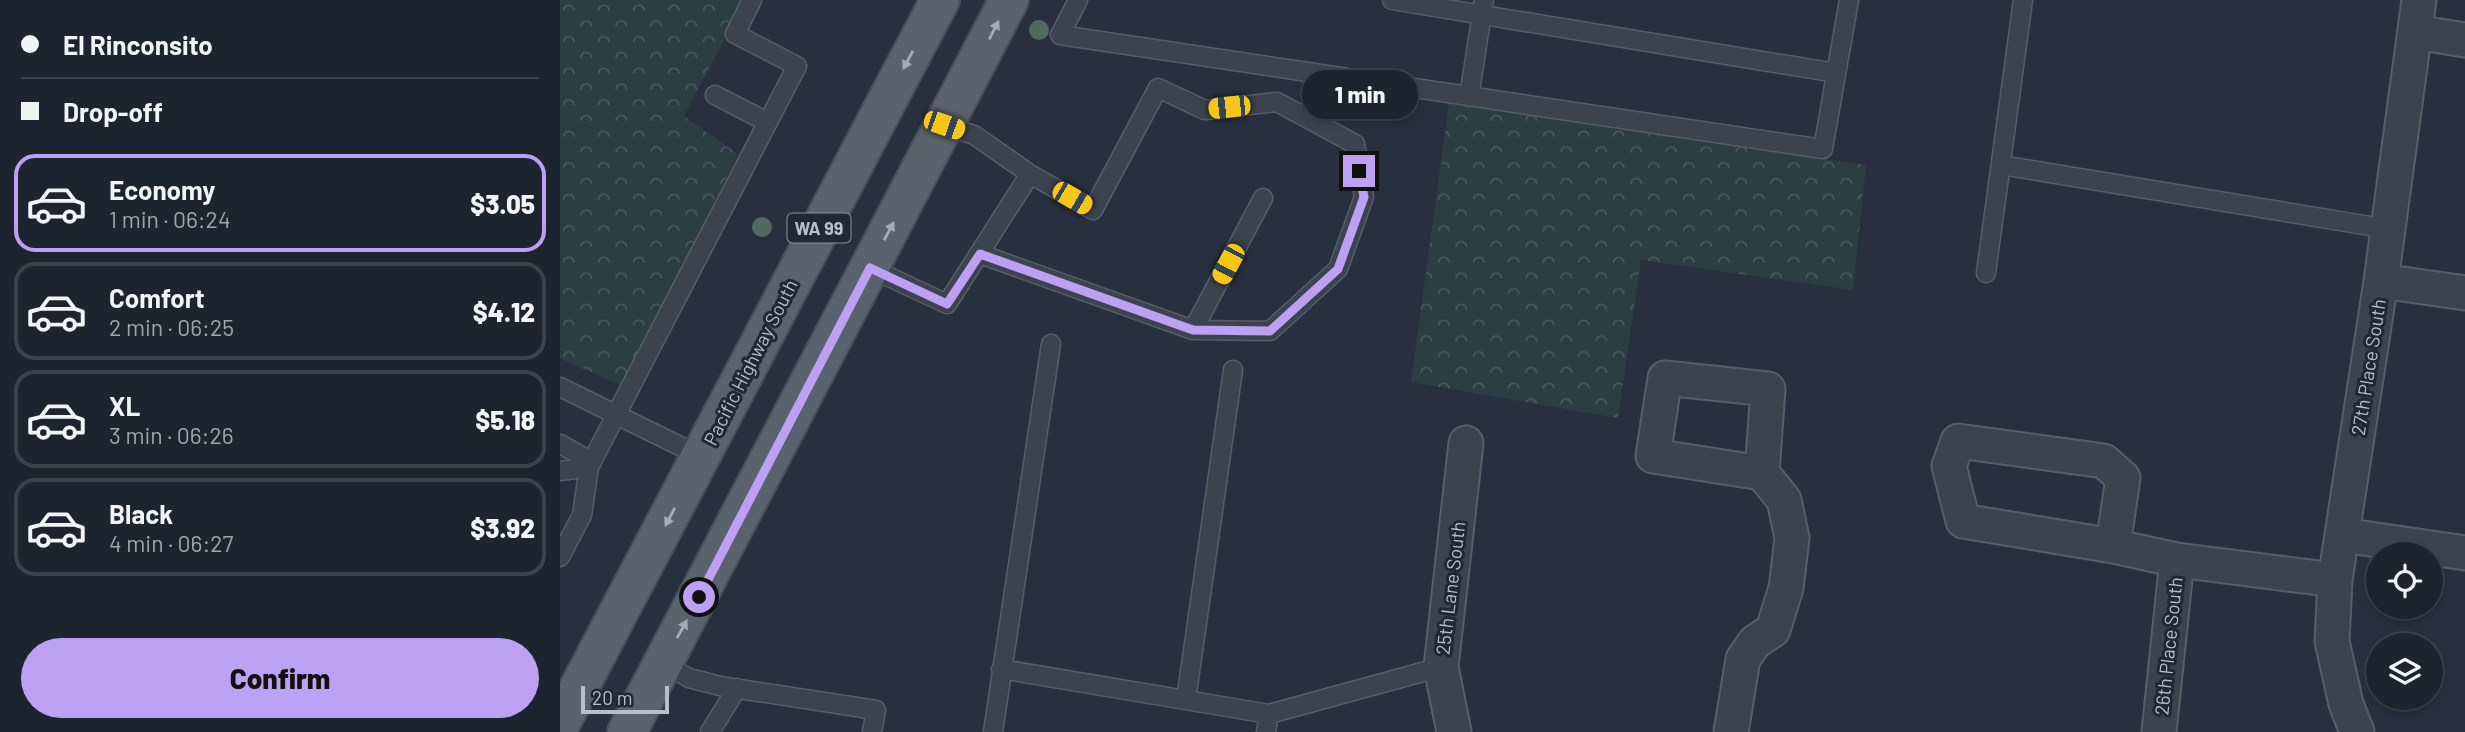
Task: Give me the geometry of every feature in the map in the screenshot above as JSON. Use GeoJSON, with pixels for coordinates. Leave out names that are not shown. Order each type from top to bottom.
{"type":"FeatureCollection","features":[{"type":"Feature","properties":{"kind":"main road","name":"Pacific Highway South"},"geometry":{"type":"LineString","coordinates":[[560,724],[940,0]]}},
{"type":"Feature","properties":{"kind":"main road","name":"WA 99"},"geometry":{"type":"LineString","coordinates":[[626,732],[1009,0]]}},
{"type":"Feature","properties":{"kind":"street","name":"27th Place South"},"geometry":{"type":"LineString","coordinates":[[2357,732],[2346,704],[2332,641],[2335,580],[2381,281],[2419,0]]}},
{"type":"Feature","properties":{"kind":"street"},"geometry":{"type":"LineString","coordinates":[[2415,32],[2465,40]]}},
{"type":"Feature","properties":{"kind":"street"},"geometry":{"type":"LineString","coordinates":[[2381,281],[2465,293]]}},
{"type":"Feature","properties":{"kind":"street","name":"26th Place South"},"geometry":{"type":"LineString","coordinates":[[2113,546],[2123,478],[2104,461],[1958,441],[1949,466],[1962,521],[2113,546],[2178,560],[2335,580]]}},
{"type":"Feature","properties":{"kind":"street","name":"25th Lane South"},"geometry":{"type":"LineString","coordinates":[[1454,732],[1441,667],[1466,443]]}},
{"type":"Feature","properties":{"kind":"street"},"geometry":{"type":"LineString","coordinates":[[1731,732],[1742,659],[1755,642],[1773,629],[1786,589],[1792,538],[1784,500],[1762,473]]}},
{"type":"Feature","properties":{"kind":"street"},"geometry":{"type":"LineString","coordinates":[[2342,535],[2465,553]]}},
{"type":"Feature","properties":{"kind":"street","name":"26th Place South"},"geometry":{"type":"LineString","coordinates":[[2159,732],[2178,560]]}},
{"type":"Feature","properties":{"kind":"lane"},"geometry":{"type":"LineString","coordinates":[[560,557],[582,515],[591,464],[615,414],[797,66],[735,34],[752,0]]}},
{"type":"Feature","properties":{"kind":"lane"},"geometry":{"type":"LineString","coordinates":[[1078,0],[1060,35],[1823,149],[1849,0]]}},
{"type":"Feature","properties":{"kind":"lane"},"geometry":{"type":"LineString","coordinates":[[1392,0],[1483,7],[1836,73]]}},
{"type":"Feature","properties":{"kind":"lane"},"geometry":{"type":"LineString","coordinates":[[1986,273],[2023,0]]}},
{"type":"Feature","properties":{"kind":"lane"},"geometry":{"type":"LineString","coordinates":[[1469,97],[1483,7]]}},
{"type":"Feature","properties":{"kind":"lane"},"geometry":{"type":"LineString","coordinates":[[944,125],[974,135],[1030,174],[1093,210],[1157,88],[1205,110],[1277,102],[1354,144],[1364,197],[1338,269],[1270,331],[1193,330],[980,254]]}},
{"type":"Feature","properties":{"kind":"lane"},"geometry":{"type":"LineString","coordinates":[[715,94],[767,122]]}},
{"type":"Feature","properties":{"kind":"lane"},"geometry":{"type":"LineString","coordinates":[[2001,164],[2388,229]]}},
{"type":"Feature","properties":{"kind":"lane"},"geometry":{"type":"LineString","coordinates":[[870,268],[947,304],[1030,174]]}},
{"type":"Feature","properties":{"kind":"lane"},"geometry":{"type":"LineString","coordinates":[[1193,330],[1263,198]]}},
{"type":"Feature","properties":{"kind":"lane"},"geometry":{"type":"LineString","coordinates":[[993,732],[1051,344]]}},
{"type":"Feature","properties":{"kind":"lane"},"geometry":{"type":"LineString","coordinates":[[1186,699],[1233,370]]}},
{"type":"Feature","properties":{"kind":"lane"},"geometry":{"type":"LineString","coordinates":[[560,387],[702,457]]}},
{"type":"Feature","properties":{"kind":"lane"},"geometry":{"type":"LineString","coordinates":[[560,444],[591,464]]}},
{"type":"Feature","properties":{"kind":"lane"},"geometry":{"type":"LineString","coordinates":[[560,471],[591,464]]}},
{"type":"Feature","properties":{"kind":"lane"},"geometry":{"type":"LineString","coordinates":[[663,663],[689,678],[876,710],[872,732]]}},
{"type":"Feature","properties":{"kind":"lane"},"geometry":{"type":"LineString","coordinates":[[1001,668],[1269,714],[1441,667]]}},
{"type":"Feature","properties":{"kind":"lane"},"geometry":{"type":"LineString","coordinates":[[710,732],[737,688]]}},
{"type":"Feature","properties":{"kind":"lane"},"geometry":{"type":"LineString","coordinates":[[1266,732],[1269,714]]}},
{"type":"Feature","properties":{"kind":"green space"},"geometry":{"type":"Polygon","coordinates":[[[560,0],[745,0],[684,116],[738,154],[624,387],[560,358],[560,0]]]}},
{"type":"Feature","properties":{"kind":"green space"},"geometry":{"type":"Polygon","coordinates":[[[1449,103],[1866,165],[1853,290],[1641,260],[1618,418],[1411,382],[1449,103]]]}},
{"type":"Feature","properties":{"kind":"route"},"geometry":{"type":"LineString","coordinates":[[699,597],[870,268],[947,304],[980,254],[1193,330],[1270,331],[1338,269],[1364,197],[1359,171]]}}]}
